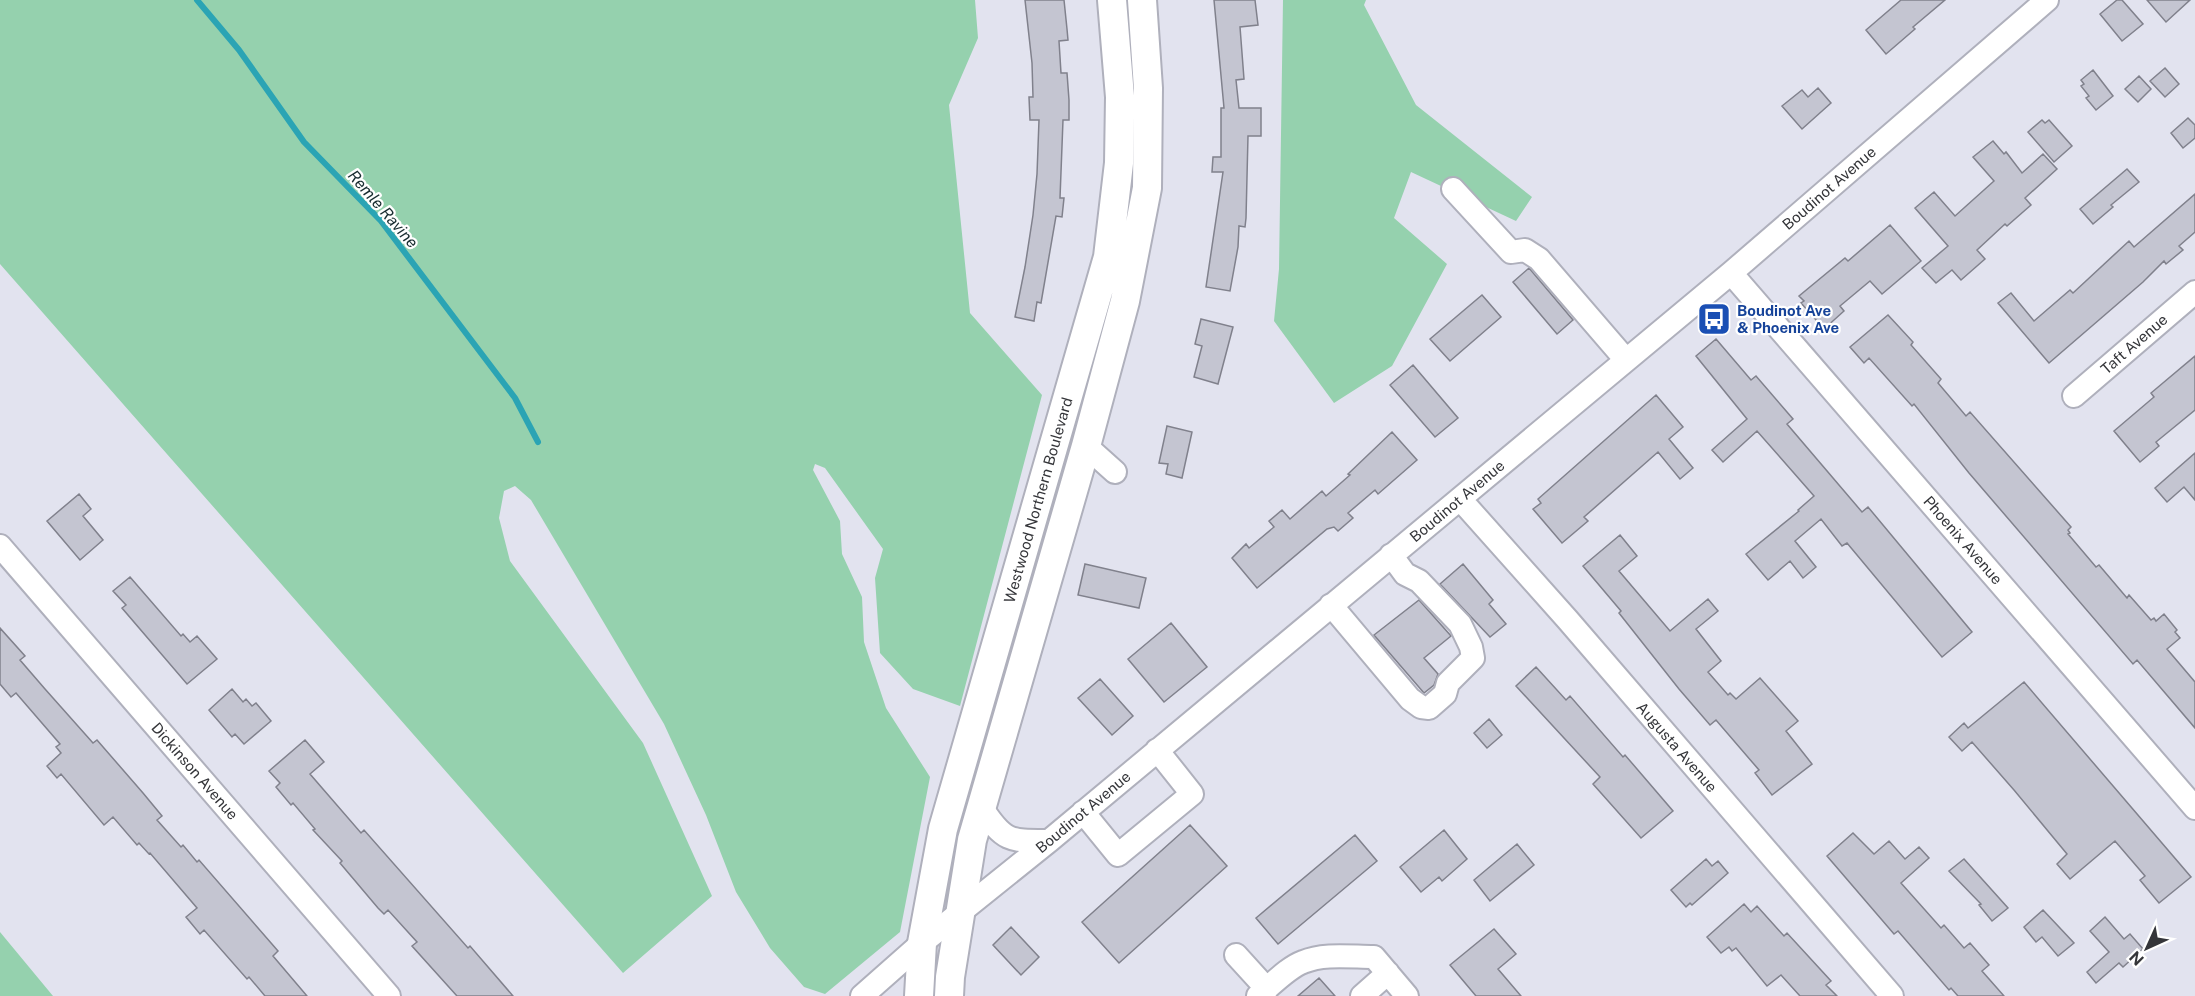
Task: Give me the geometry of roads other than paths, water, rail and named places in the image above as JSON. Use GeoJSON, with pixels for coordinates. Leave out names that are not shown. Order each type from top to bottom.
{"type":"FeatureCollection","features":[{"type":"Feature","properties":{"kind":"main road","name":"Westwood Northern Boulevard"},"geometry":{"type":"LineString","coordinates":[[919,996],[922,943],[943,829],[1108,257],[1119,163],[1120,97],[1112,0]]}},
{"type":"Feature","properties":{"kind":"main road","name":"Westwood Northern Boulevard"},"geometry":{"type":"LineString","coordinates":[[949,996],[972,840],[1086,446],[1125,301],[1147,188],[1148,88],[1142,0]]}},
{"type":"Feature","properties":{"kind":"main road"},"geometry":{"type":"LineString","coordinates":[[1057,436],[1086,446]]}},
{"type":"Feature","properties":{"kind":"street","name":"Boudinot Avenue"},"geometry":{"type":"LineString","coordinates":[[862,996],[922,943],[1049,841],[1731,273],[2047,0]]}},
{"type":"Feature","properties":{"kind":"street"},"geometry":{"type":"LineString","coordinates":[[1453,189],[1511,252],[1525,250],[1539,259],[1626,360]]}},
{"type":"Feature","properties":{"kind":"street","name":"Phoenix Avenue"},"geometry":{"type":"LineString","coordinates":[[1731,273],[2195,808]]}},
{"type":"Feature","properties":{"kind":"street","name":"Taft Avenue"},"geometry":{"type":"LineString","coordinates":[[2074,396],[2195,292]]}},
{"type":"Feature","properties":{"kind":"street"},"geometry":{"type":"LineString","coordinates":[[1086,446],[1115,472]]}},
{"type":"Feature","properties":{"kind":"street","name":"Augusta Avenue"},"geometry":{"type":"LineString","coordinates":[[1460,499],[1567,619],[1892,996]]}},
{"type":"Feature","properties":{"kind":"street","name":"Dickinson Avenue"},"geometry":{"type":"LineString","coordinates":[[0,546],[389,996]]}},
{"type":"Feature","properties":{"kind":"street"},"geometry":{"type":"LineString","coordinates":[[1331,605],[1410,699],[1421,707],[1428,708],[1438,701],[1445,694],[1448,682],[1473,658],[1473,653],[1460,624],[1419,581],[1405,574],[1391,555]]}},
{"type":"Feature","properties":{"kind":"street"},"geometry":{"type":"LineString","coordinates":[[1083,812],[1118,855],[1192,794],[1157,750]]}},
{"type":"Feature","properties":{"kind":"street"},"geometry":{"type":"LineString","coordinates":[[982,808],[999,832],[1010,839],[1049,841]]}},
{"type":"Feature","properties":{"kind":"street"},"geometry":{"type":"LineString","coordinates":[[1236,955],[1262,992],[1301,962],[1336,957],[1381,965],[1407,996]]}},
{"type":"Feature","properties":{"kind":"street"},"geometry":{"type":"LineString","coordinates":[[1362,996],[1381,965]]}},
{"type":"Feature","properties":{"kind":"waterway","name":"Remle Ravine"},"geometry":{"type":"LineString","coordinates":[[197,0],[239,50],[304,142],[381,221],[515,398],[538,442]]}},
{"type":"Feature","properties":{"kind":"place","name":"Boudinot Ave & Phoenix Ave"},"geometry":{"type":"Point","coordinates":[1714,319]}}]}
